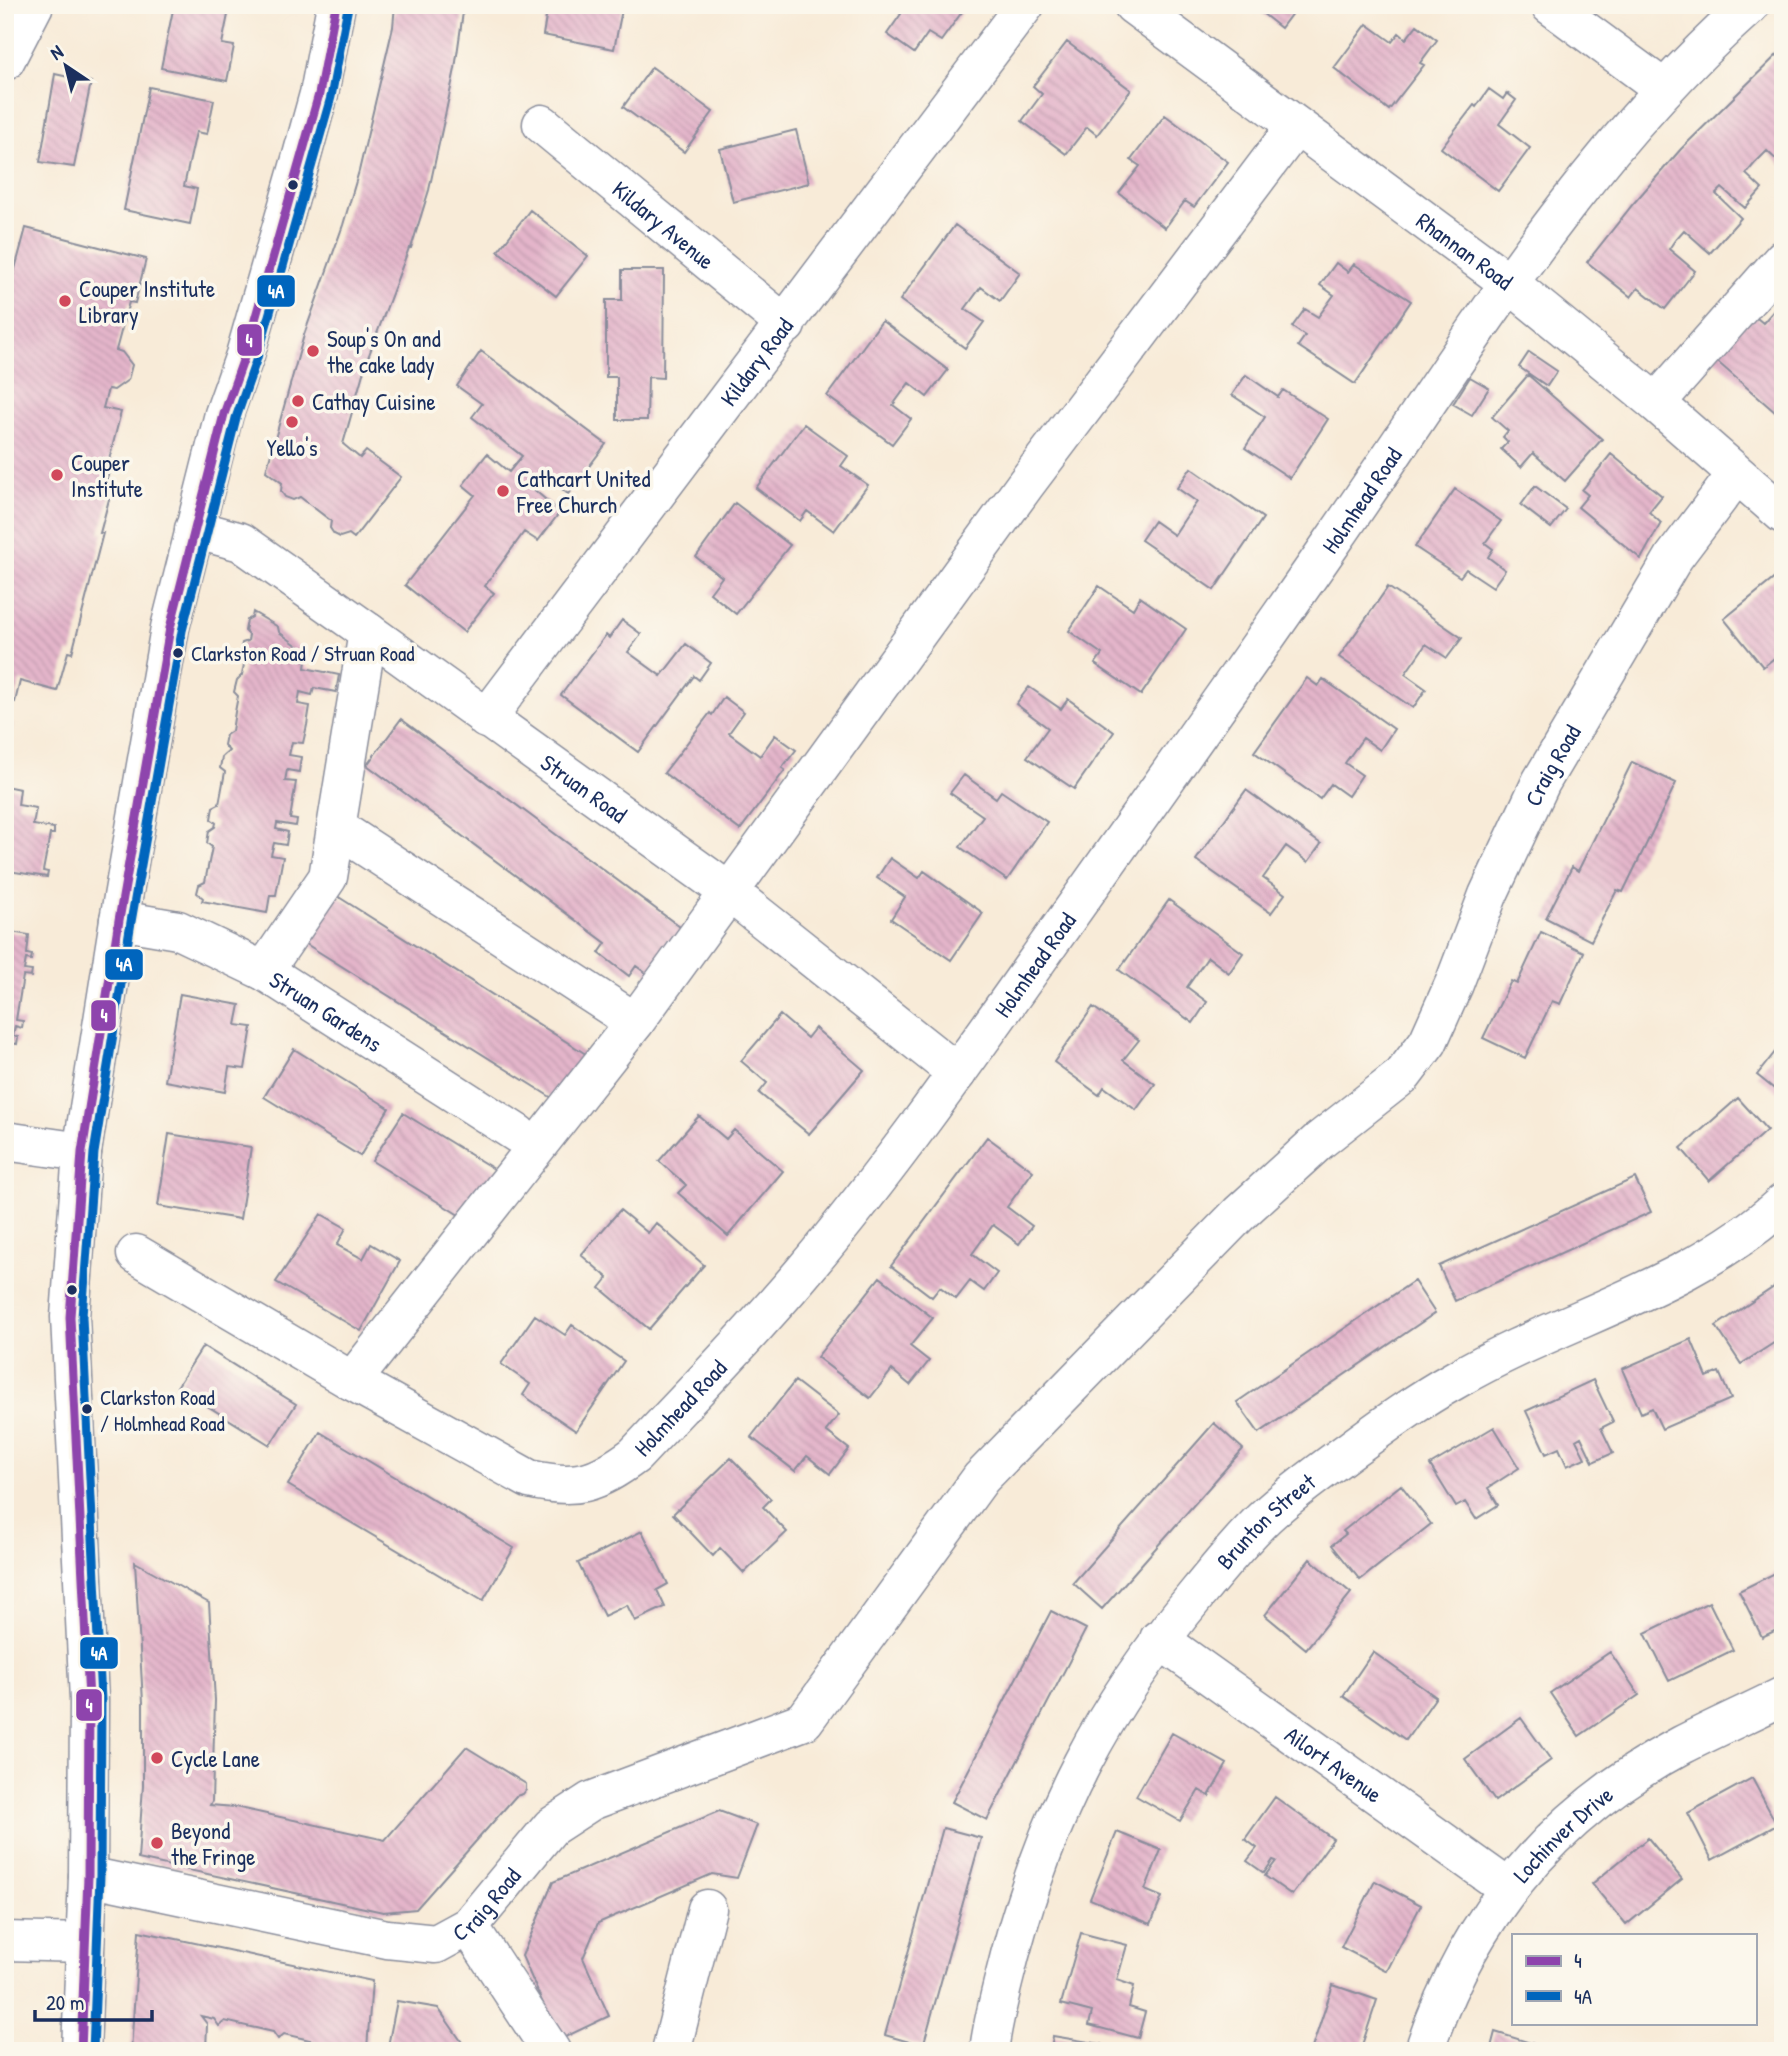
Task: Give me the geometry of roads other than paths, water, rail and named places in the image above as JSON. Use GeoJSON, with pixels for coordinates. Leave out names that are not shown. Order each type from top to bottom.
{"type":"FeatureCollection","features":[{"type":"Feature","properties":{"kind":"street"},"geometry":{"type":"LineString","coordinates":[[5,61],[34,5]]}},
{"type":"Feature","properties":{"kind":"street"},"geometry":{"type":"LineString","coordinates":[[75,2042],[88,1876],[89,1700],[70,1317],[82,1152],[170,628],[224,414],[245,355],[319,94],[336,5]]}},
{"type":"Feature","properties":{"kind":"street","name":"Kildary Road"},"geometry":{"type":"LineString","coordinates":[[486,719],[1025,5]]}},
{"type":"Feature","properties":{"kind":"street","name":"Rhannan Road"},"geometry":{"type":"LineString","coordinates":[[1133,5],[1508,282],[1656,403],[1783,514]]}},
{"type":"Feature","properties":{"kind":"street"},"geometry":{"type":"LineString","coordinates":[[1550,5],[1675,77]]}},
{"type":"Feature","properties":{"kind":"street","name":"Holmhead Road"},"geometry":{"type":"LineString","coordinates":[[136,1254],[352,1381],[528,1479],[554,1485],[582,1484],[608,1475],[635,1455],[801,1274],[845,1221],[957,1073],[1388,463],[1508,282],[1605,155],[1675,77],[1751,5]]}},
{"type":"Feature","properties":{"kind":"street","name":"Kildary Avenue"},"geometry":{"type":"LineString","coordinates":[[542,124],[786,325]]}},
{"type":"Feature","properties":{"kind":"street"},"geometry":{"type":"LineString","coordinates":[[352,1381],[635,1022],[1025,485],[1296,126]]}},
{"type":"Feature","properties":{"kind":"street"},"geometry":{"type":"LineString","coordinates":[[1656,403],[1783,259]]}},
{"type":"Feature","properties":{"kind":"street","name":"Craig Road"},"geometry":{"type":"LineString","coordinates":[[88,1876],[387,1939],[436,1944],[469,1926],[551,1826],[591,1801],[804,1721],[981,1478],[1239,1214],[1319,1141],[1403,1075],[1429,1042],[1488,895],[1541,782],[1674,556],[1736,475]]}},
{"type":"Feature","properties":{"kind":"street","name":"Struan Road"},"geometry":{"type":"LineString","coordinates":[[194,528],[241,541],[729,892],[957,1073]]}},
{"type":"Feature","properties":{"kind":"street"},"geometry":{"type":"LineString","coordinates":[[264,971],[328,877],[368,632]]}},
{"type":"Feature","properties":{"kind":"street"},"geometry":{"type":"LineString","coordinates":[[337,828],[635,1022]]}},
{"type":"Feature","properties":{"kind":"street","name":"Struan Gardens"},"geometry":{"type":"LineString","coordinates":[[119,920],[178,930],[264,971],[518,1134]]}},
{"type":"Feature","properties":{"kind":"street"},"geometry":{"type":"LineString","coordinates":[[5,1141],[82,1152]]}},
{"type":"Feature","properties":{"kind":"street","name":"Brunton Street"},"geometry":{"type":"LineString","coordinates":[[989,2051],[993,2022],[1027,1893],[1081,1762],[1118,1698],[1159,1639],[1232,1551],[1266,1516],[1303,1484],[1404,1411],[1456,1379],[1694,1267],[1750,1231],[1783,1203]]}},
{"type":"Feature","properties":{"kind":"street","name":"Ailort Avenue"},"geometry":{"type":"LineString","coordinates":[[1159,1639],[1508,1888]]}},
{"type":"Feature","properties":{"kind":"street","name":"Lochinver Drive"},"geometry":{"type":"LineString","coordinates":[[1424,2051],[1451,1981],[1468,1949],[1508,1888],[1543,1848],[1575,1817],[1628,1778],[1681,1745],[1783,1696]]}},
{"type":"Feature","properties":{"kind":"street"},"geometry":{"type":"LineString","coordinates":[[671,2051],[707,1909]]}},
{"type":"Feature","properties":{"kind":"street"},"geometry":{"type":"LineString","coordinates":[[469,1926],[551,2051]]}},
{"type":"Feature","properties":{"kind":"street"},"geometry":{"type":"LineString","coordinates":[[5,1941],[84,1943]]}},
{"type":"Feature","properties":{"kind":"place","name":"Couper Institute Library"},"geometry":{"type":"Point","coordinates":[65,301]}},
{"type":"Feature","properties":{"kind":"place","name":"Soup's On and the cake lady"},"geometry":{"type":"Point","coordinates":[313,351]}},
{"type":"Feature","properties":{"kind":"place","name":"Cathay Cuisine"},"geometry":{"type":"Point","coordinates":[298,401]}},
{"type":"Feature","properties":{"kind":"place","name":"Yello's"},"geometry":{"type":"Point","coordinates":[292,422]}},
{"type":"Feature","properties":{"kind":"place","name":"Couper Institute"},"geometry":{"type":"Point","coordinates":[57,475]}},
{"type":"Feature","properties":{"kind":"place","name":"Cathcart United Free Church"},"geometry":{"type":"Point","coordinates":[503,491]}},
{"type":"Feature","properties":{"kind":"place","name":"Clarkston Road / Struan Road"},"geometry":{"type":"Point","coordinates":[178,653]}},
{"type":"Feature","properties":{"kind":"place","name":"Clarkston Road / Holmhead Road"},"geometry":{"type":"Point","coordinates":[87,1409]}},
{"type":"Feature","properties":{"kind":"place","name":"Cycle Lane"},"geometry":{"type":"Point","coordinates":[157,1758]}},
{"type":"Feature","properties":{"kind":"place","name":"Beyond the Fringe"},"geometry":{"type":"Point","coordinates":[157,1843]}}]}
